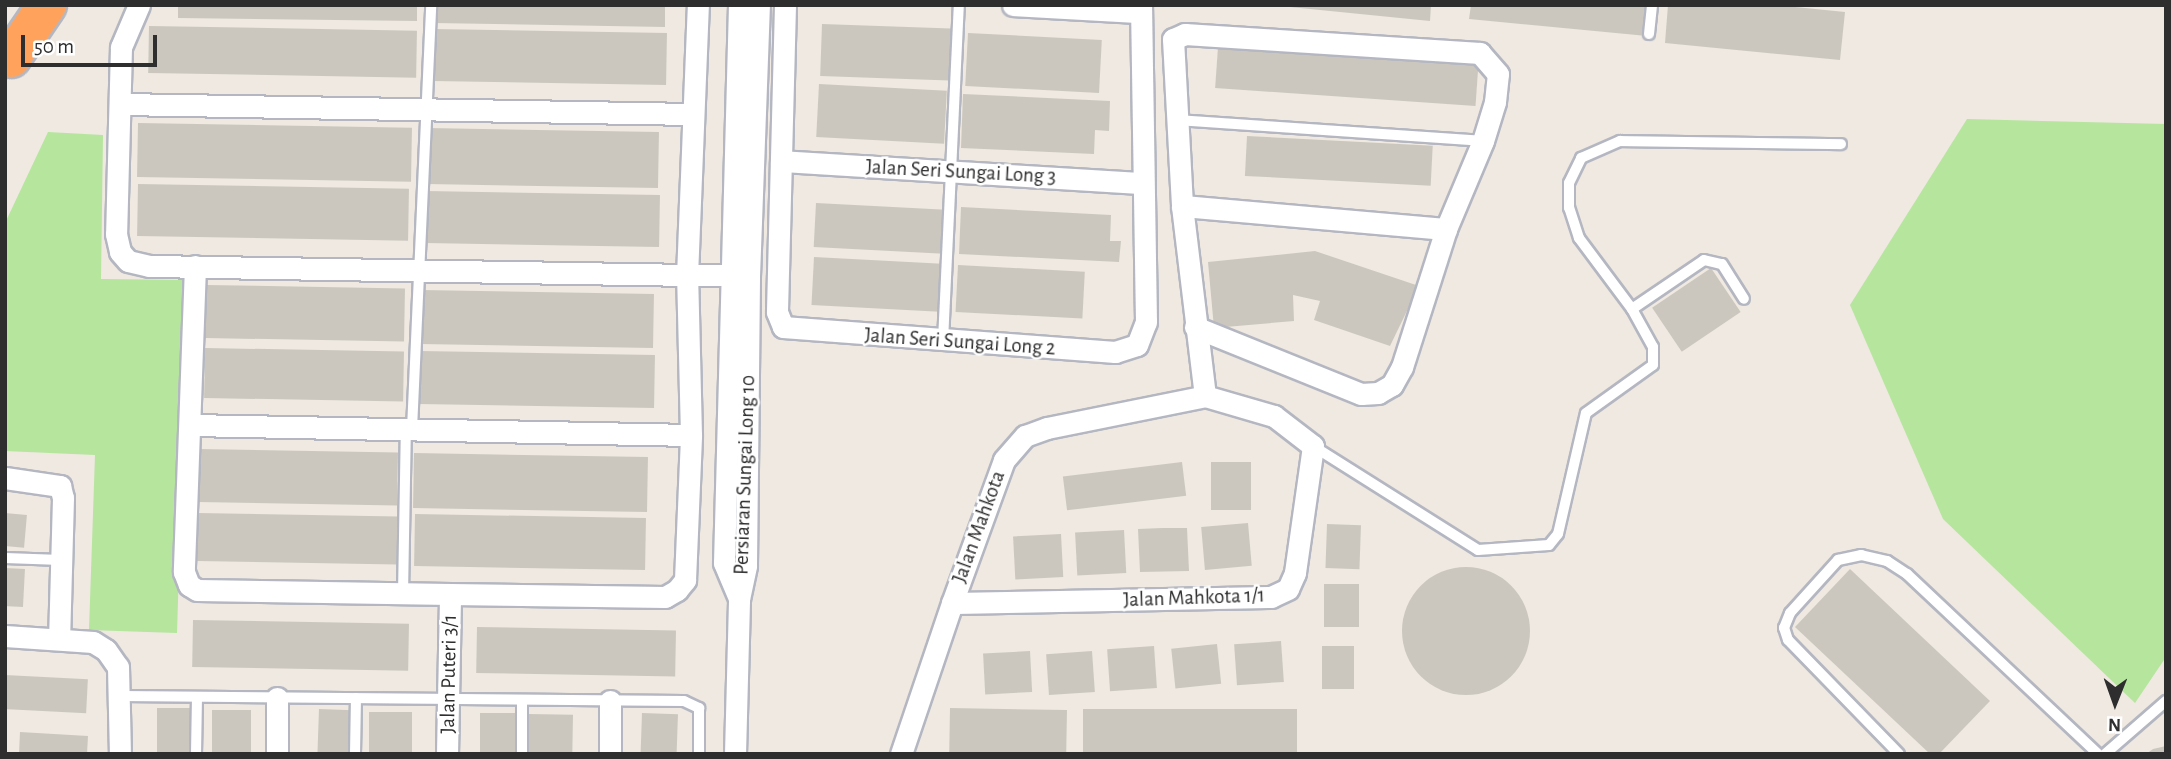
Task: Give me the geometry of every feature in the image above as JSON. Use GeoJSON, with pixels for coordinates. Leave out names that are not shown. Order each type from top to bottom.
{"type":"FeatureCollection","features":[{"type":"Feature","properties":{"kind":"highway"},"geometry":{"type":"LineString","coordinates":[[11,58],[47,5]]}},
{"type":"Feature","properties":{"kind":"street"},"geometry":{"type":"LineString","coordinates":[[139,5],[121,47],[116,234],[120,252],[128,261],[149,266],[739,276]]}},
{"type":"Feature","properties":{"kind":"street"},"geometry":{"type":"LineString","coordinates":[[195,266],[184,572],[189,585],[197,590],[665,597],[677,590],[685,580],[691,435],[687,276],[691,114],[698,5]]}},
{"type":"Feature","properties":{"kind":"street","name":"Persiaran Sungai Long 10"},"geometry":{"type":"LineString","coordinates":[[735,754],[739,599],[746,565],[739,276],[739,5]]}},
{"type":"Feature","properties":{"kind":"street","name":"Persiaran Sungai Long 10"},"geometry":{"type":"LineString","coordinates":[[739,276],[759,5]]}},
{"type":"Feature","properties":{"kind":"street"},"geometry":{"type":"LineString","coordinates":[[781,161],[785,5]]}},
{"type":"Feature","properties":{"kind":"street"},"geometry":{"type":"LineString","coordinates":[[1013,5],[1140,8],[1141,183]]}},
{"type":"Feature","properties":{"kind":"street"},"geometry":{"type":"LineString","coordinates":[[1195,327],[1361,394],[1378,393],[1392,385],[1402,367],[1446,229],[1483,141],[1495,102],[1498,74],[1479,53],[1185,34],[1172,43],[1182,206],[1195,327],[1205,396]]}},
{"type":"Feature","properties":{"kind":"street"},"geometry":{"type":"LineString","coordinates":[[120,104],[691,114]]}},
{"type":"Feature","properties":{"kind":"street","name":"Jalan Seri Sungai Long 3"},"geometry":{"type":"LineString","coordinates":[[781,161],[1141,183]]}},
{"type":"Feature","properties":{"kind":"street","name":"Jalan Seri Sungai Long 2"},"geometry":{"type":"LineString","coordinates":[[781,161],[777,312],[783,327],[1115,352],[1138,345],[1146,322],[1141,183]]}},
{"type":"Feature","properties":{"kind":"street"},"geometry":{"type":"LineString","coordinates":[[1182,206],[1446,229]]}},
{"type":"Feature","properties":{"kind":"street","name":"Jalan Mahkota"},"geometry":{"type":"LineString","coordinates":[[901,754],[951,603],[1003,460],[1025,436],[1047,428],[1205,396],[1274,416],[1313,446]]}},
{"type":"Feature","properties":{"kind":"street"},"geometry":{"type":"LineString","coordinates":[[190,425],[691,435]]}},
{"type":"Feature","properties":{"kind":"street","name":"Jalan Mahkota 1/1"},"geometry":{"type":"LineString","coordinates":[[951,603],[1271,597],[1288,589],[1295,573],[1313,446]]}},
{"type":"Feature","properties":{"kind":"street"},"geometry":{"type":"LineString","coordinates":[[5,478],[60,486],[63,498],[59,638]]}},
{"type":"Feature","properties":{"kind":"street","name":"Jalan Puteri 3/1"},"geometry":{"type":"LineString","coordinates":[[447,754],[450,594]]}},
{"type":"Feature","properties":{"kind":"street"},"geometry":{"type":"LineString","coordinates":[[5,636],[93,642],[106,650],[118,667],[120,754]]}},
{"type":"Feature","properties":{"kind":"street"},"geometry":{"type":"LineString","coordinates":[[277,698],[277,754]]}},
{"type":"Feature","properties":{"kind":"street"},"geometry":{"type":"LineString","coordinates":[[610,701],[610,754]]}},
{"type":"Feature","properties":{"kind":"lane"},"geometry":{"type":"LineString","coordinates":[[403,594],[423,108],[431,5]]}},
{"type":"Feature","properties":{"kind":"lane"},"geometry":{"type":"LineString","coordinates":[[943,341],[959,5]]}},
{"type":"Feature","properties":{"kind":"lane"},"geometry":{"type":"LineString","coordinates":[[1649,34],[1652,5]]}},
{"type":"Feature","properties":{"kind":"lane"},"geometry":{"type":"LineString","coordinates":[[1178,120],[1483,141]]}},
{"type":"Feature","properties":{"kind":"lane"},"geometry":{"type":"LineString","coordinates":[[1313,446],[1478,550],[1549,545],[1558,534],[1586,413],[1653,365],[1653,347],[1632,309],[1579,238],[1569,208],[1569,183],[1581,158],[1620,141],[1841,144]]}},
{"type":"Feature","properties":{"kind":"lane"},"geometry":{"type":"LineString","coordinates":[[1632,309],[1704,260],[1722,264],[1744,299]]}},
{"type":"Feature","properties":{"kind":"lane"},"geometry":{"type":"LineString","coordinates":[[1899,754],[1788,640],[1784,628],[1790,613],[1838,560],[1861,555],[1887,561],[1907,574],[2098,754]]}},
{"type":"Feature","properties":{"kind":"lane"},"geometry":{"type":"LineString","coordinates":[[5,558],[61,560]]}},
{"type":"Feature","properties":{"kind":"lane"},"geometry":{"type":"LineString","coordinates":[[120,696],[694,703],[699,708],[699,754]]}},
{"type":"Feature","properties":{"kind":"lane"},"geometry":{"type":"LineString","coordinates":[[196,754],[197,697]]}},
{"type":"Feature","properties":{"kind":"lane"},"geometry":{"type":"LineString","coordinates":[[355,754],[356,698]]}},
{"type":"Feature","properties":{"kind":"lane"},"geometry":{"type":"LineString","coordinates":[[522,700],[522,754]]}},
{"type":"Feature","properties":{"kind":"lane"},"geometry":{"type":"LineString","coordinates":[[2105,754],[2166,701]]}},
{"type":"Feature","properties":{"kind":"green space"},"geometry":{"type":"Polygon","coordinates":[[[1967,119],[2166,124],[2166,657],[2135,703],[1943,519],[1850,305],[1967,119]]]}},
{"type":"Feature","properties":{"kind":"green space"},"geometry":{"type":"Polygon","coordinates":[[[48,132],[103,135],[101,279],[188,280],[177,633],[89,630],[95,455],[5,451],[5,223],[48,132]]]}},
{"type":"Feature","properties":{"kind":"building"},"geometry":{"type":"Polygon","coordinates":[[[178,5],[417,5],[417,21],[178,18],[178,5]]]}},
{"type":"Feature","properties":{"kind":"building"},"geometry":{"type":"Polygon","coordinates":[[[434,5],[665,5],[665,27],[433,23],[434,5]]]}},
{"type":"Feature","properties":{"kind":"building"},"geometry":{"type":"Polygon","coordinates":[[[1269,5],[1431,5],[1430,21],[1269,5]]]}},
{"type":"Feature","properties":{"kind":"building"},"geometry":{"type":"Polygon","coordinates":[[[1471,5],[1649,5],[1647,36],[1469,19],[1471,5]]]}},
{"type":"Feature","properties":{"kind":"building"},"geometry":{"type":"Polygon","coordinates":[[[1668,5],[1776,5],[1845,12],[1840,60],[1665,43],[1668,5]]]}},
{"type":"Feature","properties":{"kind":"building"},"geometry":{"type":"Polygon","coordinates":[[[822,24],[951,29],[949,80],[820,76],[822,24]]]}},
{"type":"Feature","properties":{"kind":"building"},"geometry":{"type":"Polygon","coordinates":[[[149,26],[417,31],[416,78],[148,73],[149,26]]]}},
{"type":"Feature","properties":{"kind":"building"},"geometry":{"type":"Polygon","coordinates":[[[433,29],[667,33],[666,85],[432,81],[433,29]]]}},
{"type":"Feature","properties":{"kind":"building"},"geometry":{"type":"Polygon","coordinates":[[[968,33],[1102,40],[1099,93],[965,86],[968,33]]]}},
{"type":"Feature","properties":{"kind":"building"},"geometry":{"type":"Polygon","coordinates":[[[1218,47],[1478,65],[1476,106],[1215,88],[1218,47]]]}},
{"type":"Feature","properties":{"kind":"building"},"geometry":{"type":"Polygon","coordinates":[[[819,84],[947,91],[944,144],[816,137],[819,84]]]}},
{"type":"Feature","properties":{"kind":"building"},"geometry":{"type":"Polygon","coordinates":[[[963,94],[1110,101],[1109,131],[1095,130],[1094,154],[961,148],[963,94]]]}},
{"type":"Feature","properties":{"kind":"building"},"geometry":{"type":"Polygon","coordinates":[[[138,123],[412,128],[411,182],[137,177],[138,123]]]}},
{"type":"Feature","properties":{"kind":"building"},"geometry":{"type":"Polygon","coordinates":[[[428,128],[659,132],[658,188],[427,184],[428,128]]]}},
{"type":"Feature","properties":{"kind":"building"},"geometry":{"type":"Polygon","coordinates":[[[1247,136],[1433,146],[1431,186],[1245,176],[1247,136]]]}},
{"type":"Feature","properties":{"kind":"building"},"geometry":{"type":"Polygon","coordinates":[[[138,184],[409,189],[408,241],[137,236],[138,184]]]}},
{"type":"Feature","properties":{"kind":"building"},"geometry":{"type":"Polygon","coordinates":[[[426,191],[660,195],[659,247],[425,243],[426,191]]]}},
{"type":"Feature","properties":{"kind":"building"},"geometry":{"type":"Polygon","coordinates":[[[816,203],[946,210],[944,254],[814,247],[816,203]]]}},
{"type":"Feature","properties":{"kind":"building"},"geometry":{"type":"Polygon","coordinates":[[[961,207],[1111,215],[1110,241],[1121,241],[1119,262],[959,254],[961,207]]]}},
{"type":"Feature","properties":{"kind":"building"},"geometry":{"type":"Polygon","coordinates":[[[1315,251],[1419,286],[1390,346],[1314,320],[1320,301],[1293,295],[1294,321],[1214,328],[1208,262],[1315,251]]]}},
{"type":"Feature","properties":{"kind":"building"},"geometry":{"type":"Polygon","coordinates":[[[814,257],[942,264],[939,312],[811,305],[814,257]]]}},
{"type":"Feature","properties":{"kind":"building"},"geometry":{"type":"Polygon","coordinates":[[[958,265],[1085,272],[1082,319],[956,312],[958,265]]]}},
{"type":"Feature","properties":{"kind":"building"},"geometry":{"type":"Polygon","coordinates":[[[1711,268],[1741,312],[1682,352],[1652,308],[1711,268]]]}},
{"type":"Feature","properties":{"kind":"building"},"geometry":{"type":"Polygon","coordinates":[[[206,285],[405,288],[404,341],[205,338],[206,285]]]}},
{"type":"Feature","properties":{"kind":"building"},"geometry":{"type":"Polygon","coordinates":[[[421,290],[654,294],[653,348],[420,344],[421,290]]]}},
{"type":"Feature","properties":{"kind":"building"},"geometry":{"type":"Polygon","coordinates":[[[205,348],[404,351],[403,401],[204,398],[205,348]]]}},
{"type":"Feature","properties":{"kind":"building"},"geometry":{"type":"Polygon","coordinates":[[[420,351],[655,355],[654,408],[419,404],[420,351]]]}},
{"type":"Feature","properties":{"kind":"building"},"geometry":{"type":"Polygon","coordinates":[[[198,449],[398,452],[397,505],[197,502],[198,449]]]}},
{"type":"Feature","properties":{"kind":"building"},"geometry":{"type":"Polygon","coordinates":[[[414,453],[648,457],[647,512],[413,508],[414,453]]]}},
{"type":"Feature","properties":{"kind":"building"},"geometry":{"type":"Polygon","coordinates":[[[1182,462],[1186,496],[1067,510],[1063,477],[1182,462]]]}},
{"type":"Feature","properties":{"kind":"building"},"geometry":{"type":"Polygon","coordinates":[[[1211,462],[1251,462],[1251,510],[1211,510],[1211,462]]]}},
{"type":"Feature","properties":{"kind":"building"},"geometry":{"type":"Polygon","coordinates":[[[5,513],[27,515],[24,548],[5,546],[5,513]]]}},
{"type":"Feature","properties":{"kind":"building"},"geometry":{"type":"Polygon","coordinates":[[[198,513],[398,516],[397,564],[197,561],[198,513]]]}},
{"type":"Feature","properties":{"kind":"building"},"geometry":{"type":"Polygon","coordinates":[[[415,514],[646,518],[645,570],[414,566],[415,514]]]}},
{"type":"Feature","properties":{"kind":"building"},"geometry":{"type":"Polygon","coordinates":[[[1248,523],[1252,566],[1205,570],[1201,527],[1248,523]]]}},
{"type":"Feature","properties":{"kind":"building"},"geometry":{"type":"Polygon","coordinates":[[[1327,524],[1361,525],[1359,569],[1325,568],[1327,524]]]}},
{"type":"Feature","properties":{"kind":"building"},"geometry":{"type":"Polygon","coordinates":[[[1187,528],[1189,571],[1140,572],[1138,529],[1187,528]]]}},
{"type":"Feature","properties":{"kind":"building"},"geometry":{"type":"Polygon","coordinates":[[[1124,530],[1126,573],[1077,576],[1075,533],[1124,530]]]}},
{"type":"Feature","properties":{"kind":"building"},"geometry":{"type":"Polygon","coordinates":[[[1061,534],[1063,577],[1015,579],[1013,537],[1061,534]]]}},
{"type":"Feature","properties":{"kind":"building"},"geometry":{"type":"Polygon","coordinates":[[[1466,567],[1491,572],[1511,586],[1525,606],[1530,631],[1525,656],[1511,676],[1491,690],[1466,695],[1441,690],[1421,676],[1407,656],[1402,631],[1407,606],[1421,586],[1441,572],[1466,567]]]}},
{"type":"Feature","properties":{"kind":"building"},"geometry":{"type":"Polygon","coordinates":[[[5,568],[25,569],[23,607],[5,606],[5,568]]]}},
{"type":"Feature","properties":{"kind":"building"},"geometry":{"type":"Polygon","coordinates":[[[1850,569],[1990,701],[1939,754],[1930,754],[1795,627],[1850,569]]]}},
{"type":"Feature","properties":{"kind":"building"},"geometry":{"type":"Polygon","coordinates":[[[1324,584],[1359,584],[1359,627],[1324,627],[1324,584]]]}},
{"type":"Feature","properties":{"kind":"building"},"geometry":{"type":"Polygon","coordinates":[[[193,620],[409,624],[408,671],[192,667],[193,620]]]}},
{"type":"Feature","properties":{"kind":"building"},"geometry":{"type":"Polygon","coordinates":[[[477,627],[676,630],[675,676],[476,673],[477,627]]]}},
{"type":"Feature","properties":{"kind":"building"},"geometry":{"type":"Polygon","coordinates":[[[1281,641],[1284,682],[1237,685],[1234,644],[1281,641]]]}},
{"type":"Feature","properties":{"kind":"building"},"geometry":{"type":"Polygon","coordinates":[[[1217,644],[1221,684],[1175,689],[1171,649],[1217,644]]]}},
{"type":"Feature","properties":{"kind":"building"},"geometry":{"type":"Polygon","coordinates":[[[1154,646],[1157,688],[1110,691],[1107,649],[1154,646]]]}},
{"type":"Feature","properties":{"kind":"building"},"geometry":{"type":"Polygon","coordinates":[[[1322,646],[1354,646],[1354,689],[1322,689],[1322,646]]]}},
{"type":"Feature","properties":{"kind":"building"},"geometry":{"type":"Polygon","coordinates":[[[1030,651],[1032,692],[985,694],[983,653],[1030,651]]]}},
{"type":"Feature","properties":{"kind":"building"},"geometry":{"type":"Polygon","coordinates":[[[1092,651],[1095,692],[1049,695],[1046,654],[1092,651]]]}},
{"type":"Feature","properties":{"kind":"building"},"geometry":{"type":"Polygon","coordinates":[[[5,675],[88,679],[86,713],[5,709],[5,675]]]}},
{"type":"Feature","properties":{"kind":"building"},"geometry":{"type":"Polygon","coordinates":[[[157,708],[191,708],[191,754],[157,754],[157,708]]]}},
{"type":"Feature","properties":{"kind":"building"},"geometry":{"type":"Polygon","coordinates":[[[950,708],[1067,710],[1066,754],[949,754],[950,708]]]}},
{"type":"Feature","properties":{"kind":"building"},"geometry":{"type":"Polygon","coordinates":[[[319,709],[353,710],[351,754],[317,754],[319,709]]]}},
{"type":"Feature","properties":{"kind":"building"},"geometry":{"type":"Polygon","coordinates":[[[1083,709],[1297,709],[1297,754],[1083,754],[1083,709]]]}},
{"type":"Feature","properties":{"kind":"building"},"geometry":{"type":"Polygon","coordinates":[[[212,710],[251,710],[251,754],[212,754],[212,710]]]}},
{"type":"Feature","properties":{"kind":"building"},"geometry":{"type":"Polygon","coordinates":[[[369,712],[412,712],[412,754],[369,754],[369,712]]]}},
{"type":"Feature","properties":{"kind":"building"},"geometry":{"type":"Polygon","coordinates":[[[480,713],[519,713],[519,754],[480,754],[480,713]]]}},
{"type":"Feature","properties":{"kind":"building"},"geometry":{"type":"Polygon","coordinates":[[[642,713],[678,714],[677,754],[641,754],[642,713]]]}},
{"type":"Feature","properties":{"kind":"building"},"geometry":{"type":"Polygon","coordinates":[[[529,714],[573,715],[572,754],[528,754],[529,714]]]}},
{"type":"Feature","properties":{"kind":"building"},"geometry":{"type":"Polygon","coordinates":[[[20,732],[88,736],[87,754],[19,754],[20,732]]]}},
{"type":"Feature","properties":{"kind":"building"},"geometry":{"type":"Polygon","coordinates":[[[2166,746],[2166,754],[2146,754],[2153,749],[2166,746]]]}}]}
